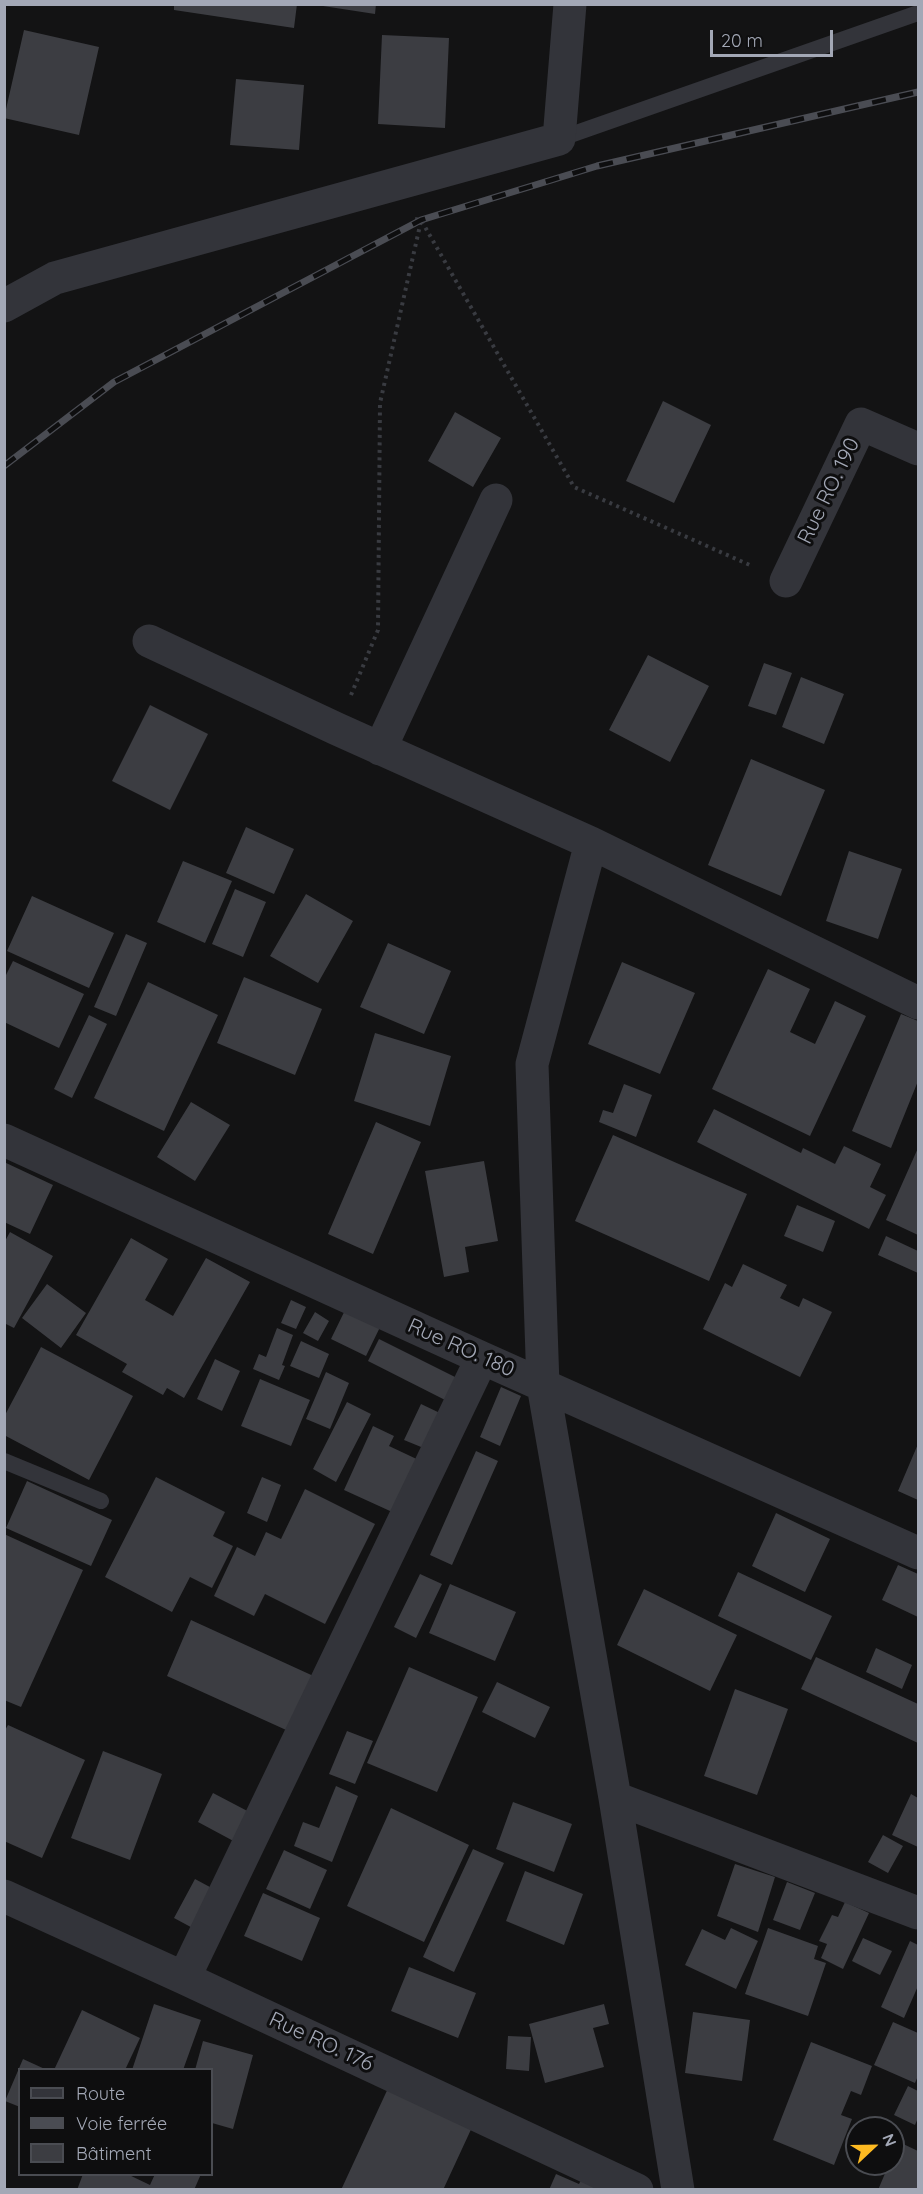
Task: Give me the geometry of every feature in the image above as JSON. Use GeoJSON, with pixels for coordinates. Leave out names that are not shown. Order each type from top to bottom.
{"type":"FeatureCollection","features":[{"type":"Feature","properties":{"kind":"street"},"geometry":{"type":"LineString","coordinates":[[4,306],[56,278],[559,140],[570,4]]}},
{"type":"Feature","properties":{"kind":"street","name":"Rue RO. 190"},"geometry":{"type":"LineString","coordinates":[[786,581],[861,424],[918,448]]}},
{"type":"Feature","properties":{"kind":"street"},"geometry":{"type":"LineString","coordinates":[[380,749],[496,500]]}},
{"type":"Feature","properties":{"kind":"street"},"geometry":{"type":"LineString","coordinates":[[149,641],[380,749],[591,843],[918,1003]]}},
{"type":"Feature","properties":{"kind":"street"},"geometry":{"type":"LineString","coordinates":[[591,843],[532,1064],[543,1385],[615,1798],[678,2190]]}},
{"type":"Feature","properties":{"kind":"street","name":"Rue RO. 180"},"geometry":{"type":"LineString","coordinates":[[4,1140],[482,1358],[918,1553]]}},
{"type":"Feature","properties":{"kind":"street"},"geometry":{"type":"LineString","coordinates":[[184,1978],[482,1358]]}},
{"type":"Feature","properties":{"kind":"street"},"geometry":{"type":"LineString","coordinates":[[615,1798],[918,1913]]}},
{"type":"Feature","properties":{"kind":"street","name":"Rue RO. 176"},"geometry":{"type":"LineString","coordinates":[[4,1896],[637,2190]]}},
{"type":"Feature","properties":{"kind":"lane"},"geometry":{"type":"LineString","coordinates":[[559,140],[918,13]]}},
{"type":"Feature","properties":{"kind":"lane"},"geometry":{"type":"LineString","coordinates":[[4,1461],[100,1501]]}},
{"type":"Feature","properties":{"kind":"path"},"geometry":{"type":"LineString","coordinates":[[410,217],[421,220],[574,487],[786,581]]}},
{"type":"Feature","properties":{"kind":"path"},"geometry":{"type":"LineString","coordinates":[[337,729],[378,630],[380,403],[421,220]]}},
{"type":"Feature","properties":{"kind":"building"},"geometry":{"type":"Polygon","coordinates":[[[174,4],[297,4],[294,28],[174,10],[174,4]]]}},
{"type":"Feature","properties":{"kind":"building"},"geometry":{"type":"Polygon","coordinates":[[[310,4],[376,4],[375,14],[310,4]]]}},
{"type":"Feature","properties":{"kind":"building"},"geometry":{"type":"Polygon","coordinates":[[[24,30],[99,47],[79,135],[4,118],[24,30]]]}},
{"type":"Feature","properties":{"kind":"building"},"geometry":{"type":"Polygon","coordinates":[[[382,35],[449,38],[445,128],[378,124],[382,35]]]}},
{"type":"Feature","properties":{"kind":"building"},"geometry":{"type":"Polygon","coordinates":[[[236,79],[304,85],[299,150],[230,145],[236,79]]]}},
{"type":"Feature","properties":{"kind":"building"},"geometry":{"type":"Polygon","coordinates":[[[663,401],[711,425],[674,503],[626,481],[663,401]]]}},
{"type":"Feature","properties":{"kind":"building"},"geometry":{"type":"Polygon","coordinates":[[[455,412],[501,438],[473,487],[428,461],[455,412]]]}},
{"type":"Feature","properties":{"kind":"building"},"geometry":{"type":"Polygon","coordinates":[[[648,655],[709,686],[670,762],[609,730],[648,655]]]}},
{"type":"Feature","properties":{"kind":"building"},"geometry":{"type":"Polygon","coordinates":[[[764,663],[792,673],[776,715],[748,706],[764,663]]]}},
{"type":"Feature","properties":{"kind":"building"},"geometry":{"type":"Polygon","coordinates":[[[801,677],[844,694],[824,744],[782,727],[801,677]]]}},
{"type":"Feature","properties":{"kind":"building"},"geometry":{"type":"Polygon","coordinates":[[[150,705],[208,734],[170,810],[112,781],[150,705]]]}},
{"type":"Feature","properties":{"kind":"building"},"geometry":{"type":"Polygon","coordinates":[[[751,759],[825,790],[781,896],[708,865],[751,759]]]}},
{"type":"Feature","properties":{"kind":"building"},"geometry":{"type":"Polygon","coordinates":[[[246,827],[294,849],[274,894],[226,873],[246,827]]]}},
{"type":"Feature","properties":{"kind":"building"},"geometry":{"type":"Polygon","coordinates":[[[849,851],[902,869],[878,939],[826,921],[849,851]]]}},
{"type":"Feature","properties":{"kind":"building"},"geometry":{"type":"Polygon","coordinates":[[[183,861],[232,881],[205,943],[157,922],[183,861]]]}},
{"type":"Feature","properties":{"kind":"building"},"geometry":{"type":"Polygon","coordinates":[[[235,889],[266,902],[243,957],[212,944],[235,889]]]}},
{"type":"Feature","properties":{"kind":"building"},"geometry":{"type":"Polygon","coordinates":[[[306,894],[353,921],[318,983],[270,956],[306,894]]]}},
{"type":"Feature","properties":{"kind":"building"},"geometry":{"type":"Polygon","coordinates":[[[32,896],[114,933],[89,988],[7,951],[32,896]]]}},
{"type":"Feature","properties":{"kind":"building"},"geometry":{"type":"Polygon","coordinates":[[[126,934],[147,943],[116,1016],[94,1007],[126,934]]]}},
{"type":"Feature","properties":{"kind":"building"},"geometry":{"type":"Polygon","coordinates":[[[388,943],[451,971],[424,1034],[360,1007],[388,943]]]}},
{"type":"Feature","properties":{"kind":"building"},"geometry":{"type":"Polygon","coordinates":[[[13,961],[84,994],[59,1048],[4,1022],[4,979],[13,961]]]}},
{"type":"Feature","properties":{"kind":"building"},"geometry":{"type":"Polygon","coordinates":[[[622,962],[695,993],[660,1074],[588,1044],[622,962]]]}},
{"type":"Feature","properties":{"kind":"building"},"geometry":{"type":"Polygon","coordinates":[[[768,969],[810,989],[790,1032],[815,1044],[835,1001],[866,1016],[810,1136],[712,1089],[768,969]]]}},
{"type":"Feature","properties":{"kind":"building"},"geometry":{"type":"Polygon","coordinates":[[[244,977],[322,1009],[295,1075],[217,1043],[244,977]]]}},
{"type":"Feature","properties":{"kind":"building"},"geometry":{"type":"Polygon","coordinates":[[[148,982],[218,1015],[164,1131],[94,1098],[148,982]]]}},
{"type":"Feature","properties":{"kind":"building"},"geometry":{"type":"Polygon","coordinates":[[[901,1014],[918,1021],[918,1081],[891,1148],[852,1131],[901,1014]]]}},
{"type":"Feature","properties":{"kind":"building"},"geometry":{"type":"Polygon","coordinates":[[[89,1015],[107,1024],[72,1098],[54,1089],[89,1015]]]}},
{"type":"Feature","properties":{"kind":"building"},"geometry":{"type":"Polygon","coordinates":[[[375,1033],[451,1056],[430,1126],[354,1101],[375,1033]]]}},
{"type":"Feature","properties":{"kind":"building"},"geometry":{"type":"Polygon","coordinates":[[[624,1084],[652,1095],[636,1137],[599,1122],[603,1110],[613,1113],[624,1084]]]}},
{"type":"Feature","properties":{"kind":"building"},"geometry":{"type":"Polygon","coordinates":[[[191,1102],[230,1125],[195,1181],[157,1157],[191,1102]]]}},
{"type":"Feature","properties":{"kind":"building"},"geometry":{"type":"Polygon","coordinates":[[[714,1109],[801,1153],[803,1148],[835,1164],[844,1146],[881,1164],[870,1187],[886,1195],[869,1229],[697,1142],[714,1109]]]}},
{"type":"Feature","properties":{"kind":"building"},"geometry":{"type":"Polygon","coordinates":[[[376,1122],[421,1142],[373,1254],[328,1234],[376,1122]]]}},
{"type":"Feature","properties":{"kind":"building"},"geometry":{"type":"Polygon","coordinates":[[[613,1135],[747,1194],[709,1281],[575,1221],[613,1135]]]}},
{"type":"Feature","properties":{"kind":"building"},"geometry":{"type":"Polygon","coordinates":[[[918,1148],[918,1235],[886,1220],[918,1148]]]}},
{"type":"Feature","properties":{"kind":"building"},"geometry":{"type":"Polygon","coordinates":[[[484,1161],[498,1241],[465,1247],[469,1272],[444,1277],[425,1171],[484,1161]]]}},
{"type":"Feature","properties":{"kind":"building"},"geometry":{"type":"Polygon","coordinates":[[[4,1162],[53,1185],[30,1234],[4,1222],[4,1162]]]}},
{"type":"Feature","properties":{"kind":"building"},"geometry":{"type":"Polygon","coordinates":[[[797,1205],[835,1221],[823,1252],[784,1236],[797,1205]]]}},
{"type":"Feature","properties":{"kind":"building"},"geometry":{"type":"Polygon","coordinates":[[[10,1232],[53,1256],[14,1328],[4,1323],[4,1243],[10,1232]]]}},
{"type":"Feature","properties":{"kind":"building"},"geometry":{"type":"Polygon","coordinates":[[[886,1236],[918,1251],[918,1273],[878,1255],[886,1236]]]}},
{"type":"Feature","properties":{"kind":"building"},"geometry":{"type":"Polygon","coordinates":[[[131,1238],[168,1259],[145,1300],[173,1316],[206,1258],[250,1282],[184,1398],[167,1388],[163,1395],[122,1372],[127,1364],[76,1335],[131,1238]]]}},
{"type":"Feature","properties":{"kind":"building"},"geometry":{"type":"Polygon","coordinates":[[[743,1264],[787,1285],[780,1298],[799,1307],[803,1298],[832,1312],[800,1377],[703,1329],[725,1283],[732,1287],[743,1264]]]}},
{"type":"Feature","properties":{"kind":"building"},"geometry":{"type":"Polygon","coordinates":[[[47,1284],[86,1313],[61,1348],[22,1318],[47,1284]]]}},
{"type":"Feature","properties":{"kind":"building"},"geometry":{"type":"Polygon","coordinates":[[[291,1300],[306,1307],[296,1329],[281,1323],[291,1300]]]}},
{"type":"Feature","properties":{"kind":"building"},"geometry":{"type":"Polygon","coordinates":[[[348,1304],[383,1321],[366,1356],[331,1339],[348,1304]]]}},
{"type":"Feature","properties":{"kind":"building"},"geometry":{"type":"Polygon","coordinates":[[[315,1312],[329,1321],[318,1341],[303,1333],[315,1312]]]}},
{"type":"Feature","properties":{"kind":"building"},"geometry":{"type":"Polygon","coordinates":[[[277,1328],[293,1335],[279,1380],[253,1369],[259,1354],[266,1357],[277,1328]]]}},
{"type":"Feature","properties":{"kind":"building"},"geometry":{"type":"Polygon","coordinates":[[[379,1339],[461,1380],[449,1402],[368,1361],[379,1339]]]}},
{"type":"Feature","properties":{"kind":"building"},"geometry":{"type":"Polygon","coordinates":[[[301,1341],[329,1354],[319,1378],[290,1366],[301,1341]]]}},
{"type":"Feature","properties":{"kind":"building"},"geometry":{"type":"Polygon","coordinates":[[[41,1347],[133,1396],[89,1480],[4,1435],[4,1417],[41,1347]]]}},
{"type":"Feature","properties":{"kind":"building"},"geometry":{"type":"Polygon","coordinates":[[[215,1359],[240,1371],[222,1411],[197,1399],[215,1359]]]}},
{"type":"Feature","properties":{"kind":"building"},"geometry":{"type":"Polygon","coordinates":[[[326,1372],[349,1383],[330,1429],[306,1419],[326,1372]]]}},
{"type":"Feature","properties":{"kind":"building"},"geometry":{"type":"Polygon","coordinates":[[[260,1379],[310,1400],[291,1446],[241,1426],[260,1379]]]}},
{"type":"Feature","properties":{"kind":"building"},"geometry":{"type":"Polygon","coordinates":[[[501,1387],[521,1396],[500,1446],[480,1437],[501,1387]]]}},
{"type":"Feature","properties":{"kind":"building"},"geometry":{"type":"Polygon","coordinates":[[[347,1402],[371,1414],[336,1482],[313,1469],[347,1402]]]}},
{"type":"Feature","properties":{"kind":"building"},"geometry":{"type":"Polygon","coordinates":[[[421,1404],[442,1414],[426,1449],[404,1440],[421,1404]]]}},
{"type":"Feature","properties":{"kind":"building"},"geometry":{"type":"Polygon","coordinates":[[[373,1426],[394,1436],[389,1446],[425,1463],[401,1516],[344,1490],[373,1426]]]}},
{"type":"Feature","properties":{"kind":"building"},"geometry":{"type":"Polygon","coordinates":[[[918,1444],[918,1500],[898,1491],[918,1444]]]}},
{"type":"Feature","properties":{"kind":"building"},"geometry":{"type":"Polygon","coordinates":[[[476,1451],[498,1461],[452,1565],[430,1555],[476,1451]]]}},
{"type":"Feature","properties":{"kind":"building"},"geometry":{"type":"Polygon","coordinates":[[[156,1477],[225,1512],[213,1536],[233,1546],[212,1588],[190,1577],[172,1612],[105,1577],[156,1477]]]}},
{"type":"Feature","properties":{"kind":"building"},"geometry":{"type":"Polygon","coordinates":[[[262,1477],[281,1485],[267,1522],[247,1513],[262,1477]]]}},
{"type":"Feature","properties":{"kind":"building"},"geometry":{"type":"Polygon","coordinates":[[[27,1481],[112,1520],[91,1566],[6,1528],[27,1481]]]}},
{"type":"Feature","properties":{"kind":"building"},"geometry":{"type":"Polygon","coordinates":[[[305,1489],[375,1524],[325,1624],[265,1594],[254,1616],[214,1596],[237,1547],[255,1556],[266,1532],[281,1539],[305,1489]]]}},
{"type":"Feature","properties":{"kind":"building"},"geometry":{"type":"Polygon","coordinates":[[[776,1513],[830,1539],[805,1592],[752,1566],[776,1513]]]}},
{"type":"Feature","properties":{"kind":"building"},"geometry":{"type":"Polygon","coordinates":[[[4,1534],[83,1570],[21,1707],[4,1700],[4,1534]]]}},
{"type":"Feature","properties":{"kind":"building"},"geometry":{"type":"Polygon","coordinates":[[[898,1565],[918,1574],[918,1617],[882,1600],[898,1565]]]}},
{"type":"Feature","properties":{"kind":"building"},"geometry":{"type":"Polygon","coordinates":[[[738,1572],[832,1616],[811,1660],[718,1616],[738,1572]]]}},
{"type":"Feature","properties":{"kind":"building"},"geometry":{"type":"Polygon","coordinates":[[[420,1574],[442,1584],[416,1638],[394,1627],[420,1574]]]}},
{"type":"Feature","properties":{"kind":"building"},"geometry":{"type":"Polygon","coordinates":[[[450,1584],[516,1612],[495,1661],[429,1633],[450,1584]]]}},
{"type":"Feature","properties":{"kind":"building"},"geometry":{"type":"Polygon","coordinates":[[[644,1589],[737,1635],[710,1691],[617,1645],[644,1589]]]}},
{"type":"Feature","properties":{"kind":"building"},"geometry":{"type":"Polygon","coordinates":[[[191,1620],[320,1679],[295,1734],[167,1676],[191,1620]]]}},
{"type":"Feature","properties":{"kind":"building"},"geometry":{"type":"Polygon","coordinates":[[[876,1648],[912,1665],[902,1689],[866,1672],[876,1648]]]}},
{"type":"Feature","properties":{"kind":"building"},"geometry":{"type":"Polygon","coordinates":[[[816,1657],[918,1704],[918,1743],[801,1689],[816,1657]]]}},
{"type":"Feature","properties":{"kind":"building"},"geometry":{"type":"Polygon","coordinates":[[[409,1667],[478,1697],[437,1792],[367,1763],[409,1667]]]}},
{"type":"Feature","properties":{"kind":"building"},"geometry":{"type":"Polygon","coordinates":[[[497,1682],[550,1707],[535,1738],[482,1712],[497,1682]]]}},
{"type":"Feature","properties":{"kind":"building"},"geometry":{"type":"Polygon","coordinates":[[[735,1689],[788,1709],[757,1795],[704,1776],[735,1689]]]}},
{"type":"Feature","properties":{"kind":"building"},"geometry":{"type":"Polygon","coordinates":[[[8,1725],[85,1760],[42,1858],[4,1841],[4,1732],[8,1725]]]}},
{"type":"Feature","properties":{"kind":"building"},"geometry":{"type":"Polygon","coordinates":[[[347,1731],[373,1741],[355,1784],[329,1774],[347,1731]]]}},
{"type":"Feature","properties":{"kind":"building"},"geometry":{"type":"Polygon","coordinates":[[[103,1751],[162,1774],[130,1860],[71,1838],[103,1751]]]}},
{"type":"Feature","properties":{"kind":"building"},"geometry":{"type":"Polygon","coordinates":[[[336,1786],[358,1796],[332,1862],[294,1846],[303,1822],[319,1828],[336,1786]]]}},
{"type":"Feature","properties":{"kind":"building"},"geometry":{"type":"Polygon","coordinates":[[[213,1793],[255,1815],[239,1844],[198,1822],[213,1793]]]}},
{"type":"Feature","properties":{"kind":"building"},"geometry":{"type":"Polygon","coordinates":[[[911,1794],[918,1798],[918,1847],[892,1835],[911,1794]]]}},
{"type":"Feature","properties":{"kind":"building"},"geometry":{"type":"Polygon","coordinates":[[[513,1802],[572,1824],[554,1872],[496,1849],[513,1802]]]}},
{"type":"Feature","properties":{"kind":"building"},"geometry":{"type":"Polygon","coordinates":[[[391,1808],[469,1845],[424,1942],[347,1906],[391,1808]]]}},
{"type":"Feature","properties":{"kind":"building"},"geometry":{"type":"Polygon","coordinates":[[[883,1835],[903,1846],[888,1873],[868,1862],[883,1835]]]}},
{"type":"Feature","properties":{"kind":"building"},"geometry":{"type":"Polygon","coordinates":[[[473,1849],[504,1863],[454,1972],[423,1957],[473,1849]]]}},
{"type":"Feature","properties":{"kind":"building"},"geometry":{"type":"Polygon","coordinates":[[[284,1850],[327,1870],[310,1909],[266,1889],[284,1850]]]}},
{"type":"Feature","properties":{"kind":"building"},"geometry":{"type":"Polygon","coordinates":[[[735,1864],[775,1877],[758,1932],[717,1916],[735,1864]]]}},
{"type":"Feature","properties":{"kind":"building"},"geometry":{"type":"Polygon","coordinates":[[[525,1871],[583,1894],[564,1945],[506,1921],[525,1871]]]}},
{"type":"Feature","properties":{"kind":"building"},"geometry":{"type":"Polygon","coordinates":[[[195,1879],[221,1893],[200,1932],[174,1918],[195,1879]]]}},
{"type":"Feature","properties":{"kind":"building"},"geometry":{"type":"Polygon","coordinates":[[[787,1882],[815,1893],[800,1930],[773,1920],[787,1882]]]}},
{"type":"Feature","properties":{"kind":"building"},"geometry":{"type":"Polygon","coordinates":[[[263,1893],[320,1918],[302,1961],[244,1936],[263,1893]]]}},
{"type":"Feature","properties":{"kind":"building"},"geometry":{"type":"Polygon","coordinates":[[[845,1902],[869,1913],[843,1969],[821,1958],[827,1944],[819,1941],[832,1915],[838,1917],[845,1902]]]}},
{"type":"Feature","properties":{"kind":"building"},"geometry":{"type":"Polygon","coordinates":[[[731,1928],[758,1941],[736,1989],[685,1965],[702,1929],[725,1940],[731,1928]]]}},
{"type":"Feature","properties":{"kind":"building"},"geometry":{"type":"Polygon","coordinates":[[[768,1928],[818,1946],[814,1959],[826,1963],[808,2016],[745,1994],[768,1928]]]}},
{"type":"Feature","properties":{"kind":"building"},"geometry":{"type":"Polygon","coordinates":[[[863,1938],[892,1951],[880,1975],[852,1961],[863,1938]]]}},
{"type":"Feature","properties":{"kind":"building"},"geometry":{"type":"Polygon","coordinates":[[[910,1941],[918,1945],[918,1986],[904,2018],[881,2007],[910,1941]]]}},
{"type":"Feature","properties":{"kind":"building"},"geometry":{"type":"Polygon","coordinates":[[[409,1967],[476,1993],[458,2038],[391,2011],[409,1967]]]}},
{"type":"Feature","properties":{"kind":"building"},"geometry":{"type":"Polygon","coordinates":[[[154,2004],[201,2020],[184,2068],[133,2068],[154,2004]]]}},
{"type":"Feature","properties":{"kind":"building"},"geometry":{"type":"Polygon","coordinates":[[[604,2004],[609,2024],[593,2028],[604,2067],[545,2083],[529,2024],[604,2004]]]}},
{"type":"Feature","properties":{"kind":"building"},"geometry":{"type":"Polygon","coordinates":[[[82,2010],[140,2038],[126,2068],[55,2068],[82,2010]]]}},
{"type":"Feature","properties":{"kind":"building"},"geometry":{"type":"Polygon","coordinates":[[[693,2012],[750,2020],[742,2081],[685,2073],[693,2012]]]}},
{"type":"Feature","properties":{"kind":"building"},"geometry":{"type":"Polygon","coordinates":[[[893,2022],[918,2033],[918,2076],[915,2083],[874,2065],[893,2022]]]}},
{"type":"Feature","properties":{"kind":"building"},"geometry":{"type":"Polygon","coordinates":[[[508,2036],[531,2037],[529,2071],[506,2069],[508,2036]]]}},
{"type":"Feature","properties":{"kind":"building"},"geometry":{"type":"Polygon","coordinates":[[[203,2041],[253,2055],[233,2129],[213,2123],[213,2068],[196,2068],[203,2041]]]}},
{"type":"Feature","properties":{"kind":"building"},"geometry":{"type":"Polygon","coordinates":[[[811,2042],[872,2066],[861,2095],[851,2091],[841,2115],[845,2116],[845,2137],[834,2165],[773,2140],[811,2042]]]}},
{"type":"Feature","properties":{"kind":"building"},"geometry":{"type":"Polygon","coordinates":[[[23,2059],[43,2068],[19,2068],[23,2059]]]}},
{"type":"Feature","properties":{"kind":"building"},"geometry":{"type":"Polygon","coordinates":[[[18,2071],[18,2106],[5,2101],[18,2071]]]}},
{"type":"Feature","properties":{"kind":"building"},"geometry":{"type":"Polygon","coordinates":[[[390,2084],[474,2123],[443,2190],[341,2190],[390,2084]]]}},
{"type":"Feature","properties":{"kind":"building"},"geometry":{"type":"Polygon","coordinates":[[[908,2086],[918,2091],[918,2118],[915,2125],[905,2120],[905,2116],[894,2115],[908,2086]]]}},
{"type":"Feature","properties":{"kind":"building"},"geometry":{"type":"Polygon","coordinates":[[[905,2145],[918,2151],[918,2190],[878,2190],[884,2176],[905,2176],[905,2145]]]}},
{"type":"Feature","properties":{"kind":"building"},"geometry":{"type":"Polygon","coordinates":[[[585,2172],[601,2190],[549,2190],[556,2174],[579,2184],[585,2172]]]}},
{"type":"Feature","properties":{"kind":"building"},"geometry":{"type":"Polygon","coordinates":[[[82,2176],[131,2176],[150,2185],[154,2176],[200,2176],[194,2190],[77,2190],[82,2176]]]}},
{"type":"Feature","properties":{"kind":"railway"},"geometry":{"type":"LineString","coordinates":[[4,466],[114,382],[421,220],[597,166],[918,92]]}}]}
